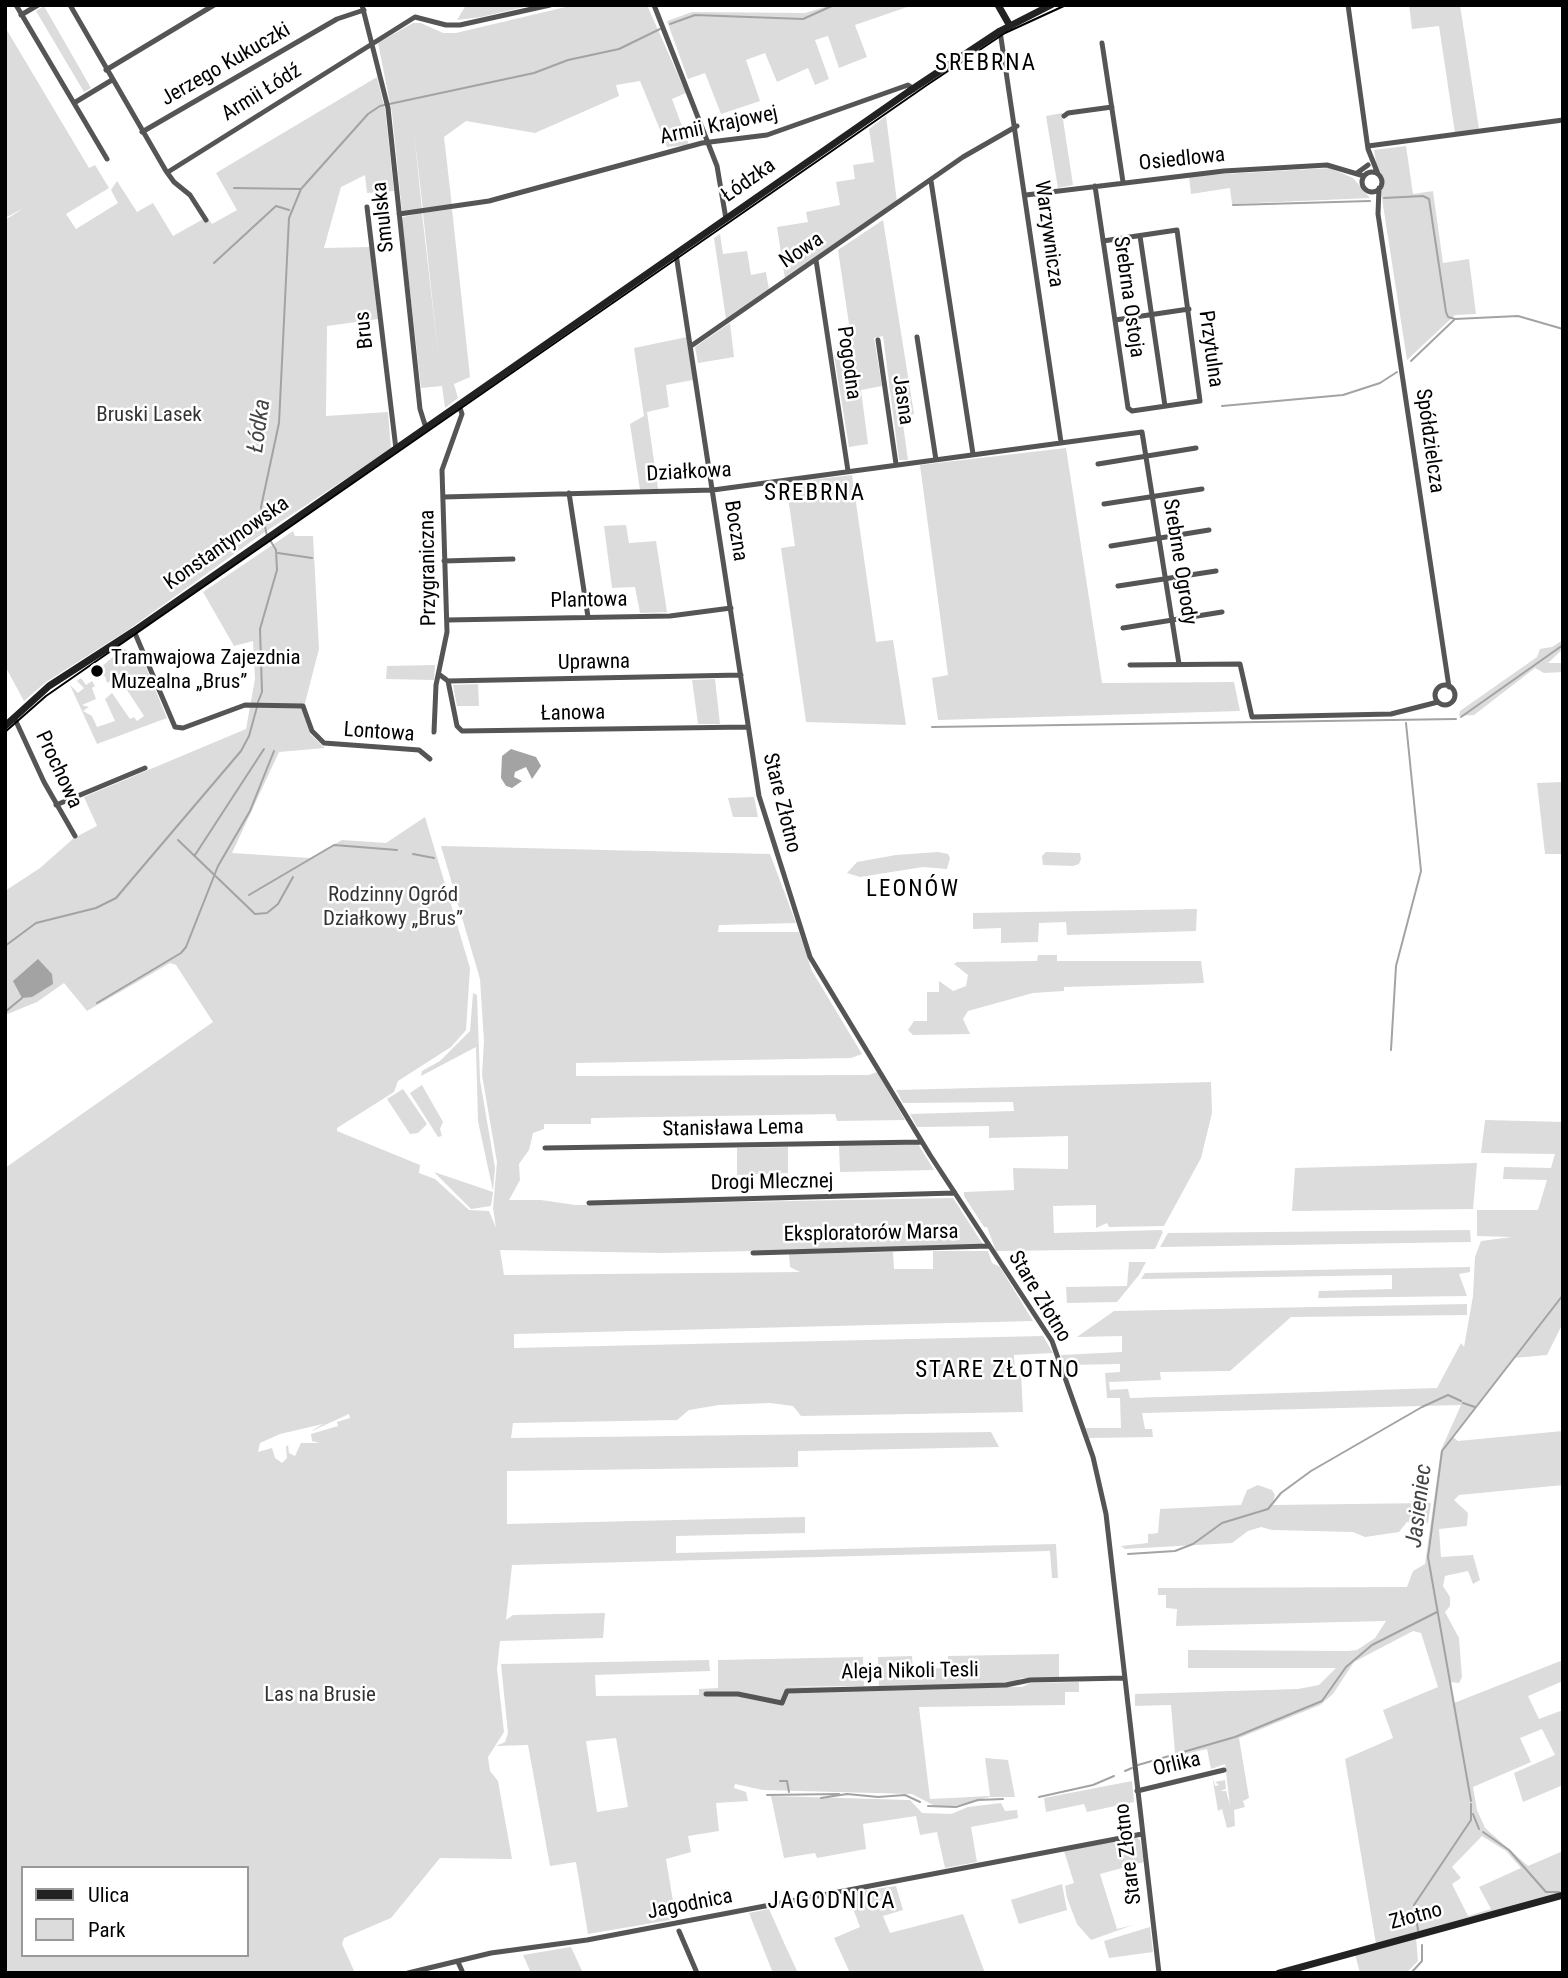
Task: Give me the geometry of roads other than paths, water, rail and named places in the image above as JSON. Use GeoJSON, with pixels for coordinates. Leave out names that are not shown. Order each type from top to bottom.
{"type":"FeatureCollection","features":[{"type":"Feature","properties":{"kind":"main road"},"geometry":{"type":"LineString","coordinates":[[998,5],[1010,26]]}},
{"type":"Feature","properties":{"kind":"main road","name":"Łódzka"},"geometry":{"type":"LineString","coordinates":[[473,395],[914,89],[1000,32],[1051,5]]}},
{"type":"Feature","properties":{"kind":"main road","name":"Konstantynowska"},"geometry":{"type":"LineString","coordinates":[[5,726],[49,686],[134,631],[473,395]]}},
{"type":"Feature","properties":{"kind":"main road","name":"Złotno"},"geometry":{"type":"LineString","coordinates":[[1279,1973],[1563,1895]]}},
{"type":"Feature","properties":{"kind":"street"},"geometry":{"type":"LineString","coordinates":[[16,5],[107,159]]}},
{"type":"Feature","properties":{"kind":"street"},"geometry":{"type":"LineString","coordinates":[[22,15],[38,5]]}},
{"type":"Feature","properties":{"kind":"street"},"geometry":{"type":"LineString","coordinates":[[69,5],[172,181],[190,195],[206,220]]}},
{"type":"Feature","properties":{"kind":"street"},"geometry":{"type":"LineString","coordinates":[[106,69],[214,5]]}},
{"type":"Feature","properties":{"kind":"street","name":"Armii Łódź"},"geometry":{"type":"LineString","coordinates":[[168,172],[372,42],[415,18],[446,25],[485,22],[551,5]]}},
{"type":"Feature","properties":{"kind":"street"},"geometry":{"type":"LineString","coordinates":[[654,5],[709,142],[718,169],[726,219]]}},
{"type":"Feature","properties":{"kind":"street"},"geometry":{"type":"LineString","coordinates":[[1348,5],[1368,148],[1364,187]]}},
{"type":"Feature","properties":{"kind":"street","name":"Smulska"},"geometry":{"type":"LineString","coordinates":[[363,7],[388,108],[420,409],[426,428]]}},
{"type":"Feature","properties":{"kind":"street","name":"Jerzego Kukuczki"},"geometry":{"type":"LineString","coordinates":[[142,132],[337,19],[363,7]]}},
{"type":"Feature","properties":{"kind":"street","name":"Warzywnicza"},"geometry":{"type":"LineString","coordinates":[[1000,32],[1017,126],[1061,442]]}},
{"type":"Feature","properties":{"kind":"street"},"geometry":{"type":"LineString","coordinates":[[1102,43],[1123,182]]}},
{"type":"Feature","properties":{"kind":"street"},"geometry":{"type":"LineString","coordinates":[[74,103],[112,80]]}},
{"type":"Feature","properties":{"kind":"street","name":"Armii Krajowej"},"geometry":{"type":"LineString","coordinates":[[399,214],[486,201],[709,142],[767,135],[908,85],[914,89]]}},
{"type":"Feature","properties":{"kind":"street"},"geometry":{"type":"LineString","coordinates":[[1064,117],[1068,113],[1112,107]]}},
{"type":"Feature","properties":{"kind":"street"},"geometry":{"type":"LineString","coordinates":[[1368,148],[1563,120]]}},
{"type":"Feature","properties":{"kind":"street","name":"Nowa"},"geometry":{"type":"LineString","coordinates":[[691,346],[991,139],[1017,126]]}},
{"type":"Feature","properties":{"kind":"street"},"geometry":{"type":"LineString","coordinates":[[1368,148],[1381,181],[1378,214]]}},
{"type":"Feature","properties":{"kind":"street","name":"Osiedlowa"},"geometry":{"type":"LineString","coordinates":[[1026,195],[1216,171],[1327,165],[1365,175]]}},
{"type":"Feature","properties":{"kind":"street"},"geometry":{"type":"LineString","coordinates":[[1357,173],[1368,165]]}},
{"type":"Feature","properties":{"kind":"street"},"geometry":{"type":"LineString","coordinates":[[1340,168],[1372,195],[1378,214]]}},
{"type":"Feature","properties":{"kind":"street"},"geometry":{"type":"LineString","coordinates":[[1365,175],[1378,174]]}},
{"type":"Feature","properties":{"kind":"street"},"geometry":{"type":"LineString","coordinates":[[931,181],[973,454]]}},
{"type":"Feature","properties":{"kind":"street","name":"Srebrna Ostoja"},"geometry":{"type":"LineString","coordinates":[[1095,186],[1130,411]]}},
{"type":"Feature","properties":{"kind":"street"},"geometry":{"type":"LineString","coordinates":[[1364,187],[1379,188]]}},
{"type":"Feature","properties":{"kind":"street","name":"Brus"},"geometry":{"type":"LineString","coordinates":[[367,207],[396,449]]}},
{"type":"Feature","properties":{"kind":"street","name":"Spółdzielcza"},"geometry":{"type":"LineString","coordinates":[[1378,214],[1449,687]]}},
{"type":"Feature","properties":{"kind":"street","name":"Przytulna"},"geometry":{"type":"LineString","coordinates":[[1130,411],[1201,399],[1177,230],[1140,236]]}},
{"type":"Feature","properties":{"kind":"street"},"geometry":{"type":"LineString","coordinates":[[1103,241],[1140,236],[1165,406]]}},
{"type":"Feature","properties":{"kind":"street","name":"Boczna"},"geometry":{"type":"LineString","coordinates":[[676,254],[748,728]]}},
{"type":"Feature","properties":{"kind":"street","name":"Pogodna"},"geometry":{"type":"LineString","coordinates":[[816,260],[849,471]]}},
{"type":"Feature","properties":{"kind":"street"},"geometry":{"type":"LineString","coordinates":[[1115,320],[1189,309]]}},
{"type":"Feature","properties":{"kind":"street"},"geometry":{"type":"LineString","coordinates":[[917,337],[936,460]]}},
{"type":"Feature","properties":{"kind":"street","name":"Jasna"},"geometry":{"type":"LineString","coordinates":[[878,340],[896,464]]}},
{"type":"Feature","properties":{"kind":"street","name":"Przygraniczna"},"geometry":{"type":"LineString","coordinates":[[434,732],[436,685],[440,675],[447,620],[444,459],[462,416],[458,405]]}},
{"type":"Feature","properties":{"kind":"street","name":"Srebrne Ogrody"},"geometry":{"type":"LineString","coordinates":[[1061,442],[1142,432],[1179,664]]}},
{"type":"Feature","properties":{"kind":"street","name":"Działkowa"},"geometry":{"type":"LineString","coordinates":[[443,497],[713,490],[1061,442]]}},
{"type":"Feature","properties":{"kind":"street"},"geometry":{"type":"LineString","coordinates":[[1098,464],[1196,448]]}},
{"type":"Feature","properties":{"kind":"street"},"geometry":{"type":"LineString","coordinates":[[1104,504],[1202,489]]}},
{"type":"Feature","properties":{"kind":"street"},"geometry":{"type":"LineString","coordinates":[[569,493],[588,617]]}},
{"type":"Feature","properties":{"kind":"street"},"geometry":{"type":"LineString","coordinates":[[1111,546],[1209,530]]}},
{"type":"Feature","properties":{"kind":"street"},"geometry":{"type":"LineString","coordinates":[[444,561],[513,559]]}},
{"type":"Feature","properties":{"kind":"street"},"geometry":{"type":"LineString","coordinates":[[1118,586],[1216,571]]}},
{"type":"Feature","properties":{"kind":"street","name":"Plantowa"},"geometry":{"type":"LineString","coordinates":[[447,620],[670,616],[731,608]]}},
{"type":"Feature","properties":{"kind":"street"},"geometry":{"type":"LineString","coordinates":[[1124,628],[1222,612]]}},
{"type":"Feature","properties":{"kind":"street","name":"Lontowa"},"geometry":{"type":"LineString","coordinates":[[134,631],[175,727],[182,729],[252,705],[306,707],[312,731],[330,745],[419,750],[430,759]]}},
{"type":"Feature","properties":{"kind":"street"},"geometry":{"type":"LineString","coordinates":[[1130,665],[1241,664],[1252,717],[1391,714],[1436,698],[1445,672]]}},
{"type":"Feature","properties":{"kind":"street"},"geometry":{"type":"LineString","coordinates":[[440,675],[448,681]]}},
{"type":"Feature","properties":{"kind":"street","name":"Uprawna"},"geometry":{"type":"LineString","coordinates":[[448,681],[741,675]]}},
{"type":"Feature","properties":{"kind":"street","name":"Łanowa"},"geometry":{"type":"LineString","coordinates":[[448,681],[457,726],[461,731],[748,728]]}},
{"type":"Feature","properties":{"kind":"street"},"geometry":{"type":"LineString","coordinates":[[1436,698],[1446,705],[1453,700],[1455,694],[1449,687],[1441,686]]}},
{"type":"Feature","properties":{"kind":"street","name":"Prochowa"},"geometry":{"type":"LineString","coordinates":[[14,717],[56,805],[75,836]]}},
{"type":"Feature","properties":{"kind":"street","name":"Stare Złotno"},"geometry":{"type":"LineString","coordinates":[[748,728],[762,811],[810,957],[922,1142],[1052,1341],[1093,1457],[1106,1514],[1159,1973]]}},
{"type":"Feature","properties":{"kind":"street"},"geometry":{"type":"LineString","coordinates":[[56,805],[145,768]]}},
{"type":"Feature","properties":{"kind":"street","name":"Stanisława Lema"},"geometry":{"type":"LineString","coordinates":[[545,1148],[922,1142]]}},
{"type":"Feature","properties":{"kind":"street","name":"Drogi Mlecznej"},"geometry":{"type":"LineString","coordinates":[[589,1203],[955,1193]]}},
{"type":"Feature","properties":{"kind":"street","name":"Eksploratorów Marsa"},"geometry":{"type":"LineString","coordinates":[[753,1253],[989,1246]]}},
{"type":"Feature","properties":{"kind":"street","name":"Aleja Nikoli Tesli"},"geometry":{"type":"LineString","coordinates":[[706,1694],[737,1693],[782,1703],[787,1691],[1006,1685],[1030,1680],[1125,1678]]}},
{"type":"Feature","properties":{"kind":"street","name":"Orlika"},"geometry":{"type":"LineString","coordinates":[[1137,1791],[1224,1770]]}},
{"type":"Feature","properties":{"kind":"street","name":"Jagodnica"},"geometry":{"type":"LineString","coordinates":[[408,1973],[1142,1834]]}},
{"type":"Feature","properties":{"kind":"street"},"geometry":{"type":"LineString","coordinates":[[679,1931],[697,1973]]}},
{"type":"Feature","properties":{"kind":"street"},"geometry":{"type":"LineString","coordinates":[[458,1962],[463,1973]]}},
{"type":"Feature","properties":{"kind":"waterway","name":"Łódka"},"geometry":{"type":"LineString","coordinates":[[670,24],[695,15],[803,19],[834,5]]}},
{"type":"Feature","properties":{"kind":"waterway","name":"Łódka"},"geometry":{"type":"LineString","coordinates":[[267,536],[261,507],[279,423],[289,218],[301,189],[368,114],[380,106],[534,73],[568,60],[619,49],[660,29]]}},
{"type":"Feature","properties":{"kind":"waterway"},"geometry":{"type":"LineString","coordinates":[[234,188],[300,189]]}},
{"type":"Feature","properties":{"kind":"waterway"},"geometry":{"type":"LineString","coordinates":[[1384,198],[1423,196],[1429,199],[1446,312],[1448,317],[1455,319]]}},
{"type":"Feature","properties":{"kind":"waterway"},"geometry":{"type":"LineString","coordinates":[[1233,205],[1370,201]]}},
{"type":"Feature","properties":{"kind":"waterway"},"geometry":{"type":"LineString","coordinates":[[214,263],[276,206],[289,210]]}},
{"type":"Feature","properties":{"kind":"waterway"},"geometry":{"type":"LineString","coordinates":[[1411,361],[1455,319],[1518,316],[1563,329]]}},
{"type":"Feature","properties":{"kind":"waterway"},"geometry":{"type":"LineString","coordinates":[[1222,406],[1343,395],[1380,383],[1397,372]]}},
{"type":"Feature","properties":{"kind":"waterway","name":"Łódka"},"geometry":{"type":"LineString","coordinates":[[258,702],[262,692],[260,629],[277,570],[276,550],[270,540]]}},
{"type":"Feature","properties":{"kind":"waterway"},"geometry":{"type":"LineString","coordinates":[[278,553],[312,558]]}},
{"type":"Feature","properties":{"kind":"waterway"},"geometry":{"type":"LineString","coordinates":[[1461,717],[1563,645]]}},
{"type":"Feature","properties":{"kind":"waterway","name":"Łódka"},"geometry":{"type":"LineString","coordinates":[[5,946],[36,923],[96,908],[116,898],[241,751],[249,736],[257,707]]}},
{"type":"Feature","properties":{"kind":"waterway"},"geometry":{"type":"LineString","coordinates":[[932,727],[1456,719]]}},
{"type":"Feature","properties":{"kind":"waterway"},"geometry":{"type":"LineString","coordinates":[[1391,1050],[1396,966],[1421,871],[1406,723]]}},
{"type":"Feature","properties":{"kind":"waterway"},"geometry":{"type":"LineString","coordinates":[[195,855],[264,749]]}},
{"type":"Feature","properties":{"kind":"waterway"},"geometry":{"type":"LineString","coordinates":[[97,1003],[181,953],[186,947],[218,866],[250,811],[274,751]]}},
{"type":"Feature","properties":{"kind":"waterway"},"geometry":{"type":"LineString","coordinates":[[178,840],[255,914],[267,913],[278,904],[293,877]]}},
{"type":"Feature","properties":{"kind":"waterway"},"geometry":{"type":"LineString","coordinates":[[249,895],[334,845],[397,850]]}},
{"type":"Feature","properties":{"kind":"waterway"},"geometry":{"type":"LineString","coordinates":[[413,854],[434,858]]}},
{"type":"Feature","properties":{"kind":"waterway"},"geometry":{"type":"LineString","coordinates":[[5,1012],[22,998]]}},
{"type":"Feature","properties":{"kind":"waterway","name":"Jasieniec"},"geometry":{"type":"LineString","coordinates":[[1471,1801],[1428,1557],[1442,1451],[1563,1295]]}},
{"type":"Feature","properties":{"kind":"waterway"},"geometry":{"type":"LineString","coordinates":[[1128,1554],[1175,1551],[1193,1544],[1222,1523],[1268,1509],[1281,1493],[1311,1471],[1422,1407],[1448,1395],[1461,1401]]}},
{"type":"Feature","properties":{"kind":"waterway"},"geometry":{"type":"LineString","coordinates":[[1463,1403],[1475,1407]]}},
{"type":"Feature","properties":{"kind":"waterway"},"geometry":{"type":"LineString","coordinates":[[1138,1765],[1235,1737],[1322,1701],[1346,1667],[1372,1645],[1437,1612]]}},
{"type":"Feature","properties":{"kind":"waterway"},"geometry":{"type":"LineString","coordinates":[[1125,1771],[1132,1768]]}},
{"type":"Feature","properties":{"kind":"waterway"},"geometry":{"type":"LineString","coordinates":[[1039,1797],[1093,1785],[1114,1776]]}},
{"type":"Feature","properties":{"kind":"waterway"},"geometry":{"type":"LineString","coordinates":[[780,1781],[787,1781],[789,1792]]}},
{"type":"Feature","properties":{"kind":"waterway"},"geometry":{"type":"LineString","coordinates":[[767,1795],[839,1794]]}},
{"type":"Feature","properties":{"kind":"waterway"},"geometry":{"type":"LineString","coordinates":[[821,1798],[847,1794],[878,1797],[905,1795],[920,1802]]}},
{"type":"Feature","properties":{"kind":"waterway"},"geometry":{"type":"LineString","coordinates":[[928,1806],[956,1807],[978,1800],[1003,1799]]}},
{"type":"Feature","properties":{"kind":"waterway","name":"Jasieniec"},"geometry":{"type":"LineString","coordinates":[[1418,1930],[1414,1905],[1471,1820],[1471,1804]]}},
{"type":"Feature","properties":{"kind":"waterway"},"geometry":{"type":"LineString","coordinates":[[1473,1814],[1479,1829]]}},
{"type":"Feature","properties":{"kind":"waterway"},"geometry":{"type":"LineString","coordinates":[[1483,1832],[1509,1850],[1546,1892],[1559,1892]]}},
{"type":"Feature","properties":{"kind":"waterway","name":"Jasieniec"},"geometry":{"type":"LineString","coordinates":[[1411,1973],[1422,1961],[1422,1945]]}},
{"type":"Feature","properties":{"kind":"tram line"},"geometry":{"type":"LineString","coordinates":[[5,732],[46,696],[927,85],[1005,33],[1066,5]]}},
{"type":"Feature","properties":{"kind":"place","name":"Tramwajowa Zajezdnia Muzealna „Brus”"},"geometry":{"type":"Point","coordinates":[97,671]}},
{"type":"Feature","properties":{"kind":"district","name":"SREBRNA"},"geometry":{"type":"Point","coordinates":[986,64]}},
{"type":"Feature","properties":{"kind":"district","name":"SREBRNA"},"geometry":{"type":"Point","coordinates":[815,494]}},
{"type":"Feature","properties":{"kind":"district","name":"LEONÓW"},"geometry":{"type":"Point","coordinates":[913,890]}},
{"type":"Feature","properties":{"kind":"district","name":"STARE ZŁOTNO"},"geometry":{"type":"Point","coordinates":[998,1371]}},
{"type":"Feature","properties":{"kind":"district","name":"JAGODNICA"},"geometry":{"type":"Point","coordinates":[832,1902]}},
{"type":"Feature","properties":{"kind":"park label","name":"Bruski Lasek"},"geometry":{"type":"Point","coordinates":[149,416]}},
{"type":"Feature","properties":{"kind":"park label","name":"Rodzinny Ogród Działkowy „Brus”"},"geometry":{"type":"Point","coordinates":[393,908]}},
{"type":"Feature","properties":{"kind":"park label","name":"Las na Brusie"},"geometry":{"type":"Point","coordinates":[320,1696]}}]}
